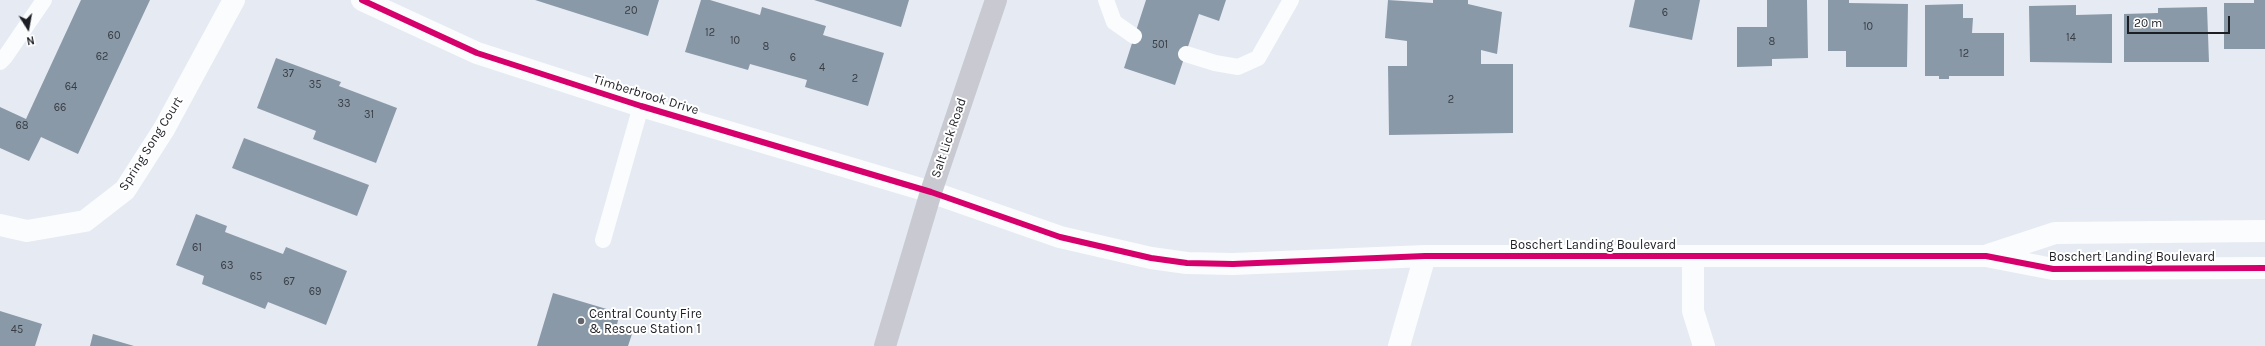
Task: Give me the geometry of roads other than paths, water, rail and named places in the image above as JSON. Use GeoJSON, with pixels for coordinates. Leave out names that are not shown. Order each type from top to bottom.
{"type":"FeatureCollection","features":[{"type":"Feature","properties":{"kind":"main road","name":"Salt Lick Road"},"geometry":{"type":"LineString","coordinates":[[885,346],[931,192],[996,0]]}},
{"type":"Feature","properties":{"kind":"street","name":"Spring Song Court"},"geometry":{"type":"LineString","coordinates":[[0,225],[27,231],[85,221],[125,190],[164,129],[234,0]]}},
{"type":"Feature","properties":{"kind":"street","name":"Timberbrook Drive"},"geometry":{"type":"LineString","coordinates":[[362,0],[477,53],[641,106],[931,192]]}},
{"type":"Feature","properties":{"kind":"street","name":"Boschert Landing Boulevard"},"geometry":{"type":"LineString","coordinates":[[931,192],[1060,237],[1151,258],[1187,263],[1233,264],[1425,256],[1986,256],[2053,269],[2265,268]]}},
{"type":"Feature","properties":{"kind":"street","name":"Boschert Landing Boulevard"},"geometry":{"type":"LineString","coordinates":[[1986,256],[2055,233],[2265,231]]}},
{"type":"Feature","properties":{"kind":"street"},"geometry":{"type":"LineString","coordinates":[[1399,346],[1425,256]]}},
{"type":"Feature","properties":{"kind":"street"},"geometry":{"type":"LineString","coordinates":[[1692,256],[1693,311],[1704,346]]}},
{"type":"Feature","properties":{"kind":"lane"},"geometry":{"type":"LineString","coordinates":[[0,62],[44,0]]}},
{"type":"Feature","properties":{"kind":"lane"},"geometry":{"type":"LineString","coordinates":[[1106,0],[1114,22],[1134,36]]}},
{"type":"Feature","properties":{"kind":"lane"},"geometry":{"type":"LineString","coordinates":[[1186,54],[1215,63],[1238,67],[1258,58],[1291,0]]}},
{"type":"Feature","properties":{"kind":"lane"},"geometry":{"type":"LineString","coordinates":[[603,240],[641,106]]}},
{"type":"Feature","properties":{"kind":"place","name":"Central County Fire & Rescue Station 1"},"geometry":{"type":"Point","coordinates":[581,321]}}]}
